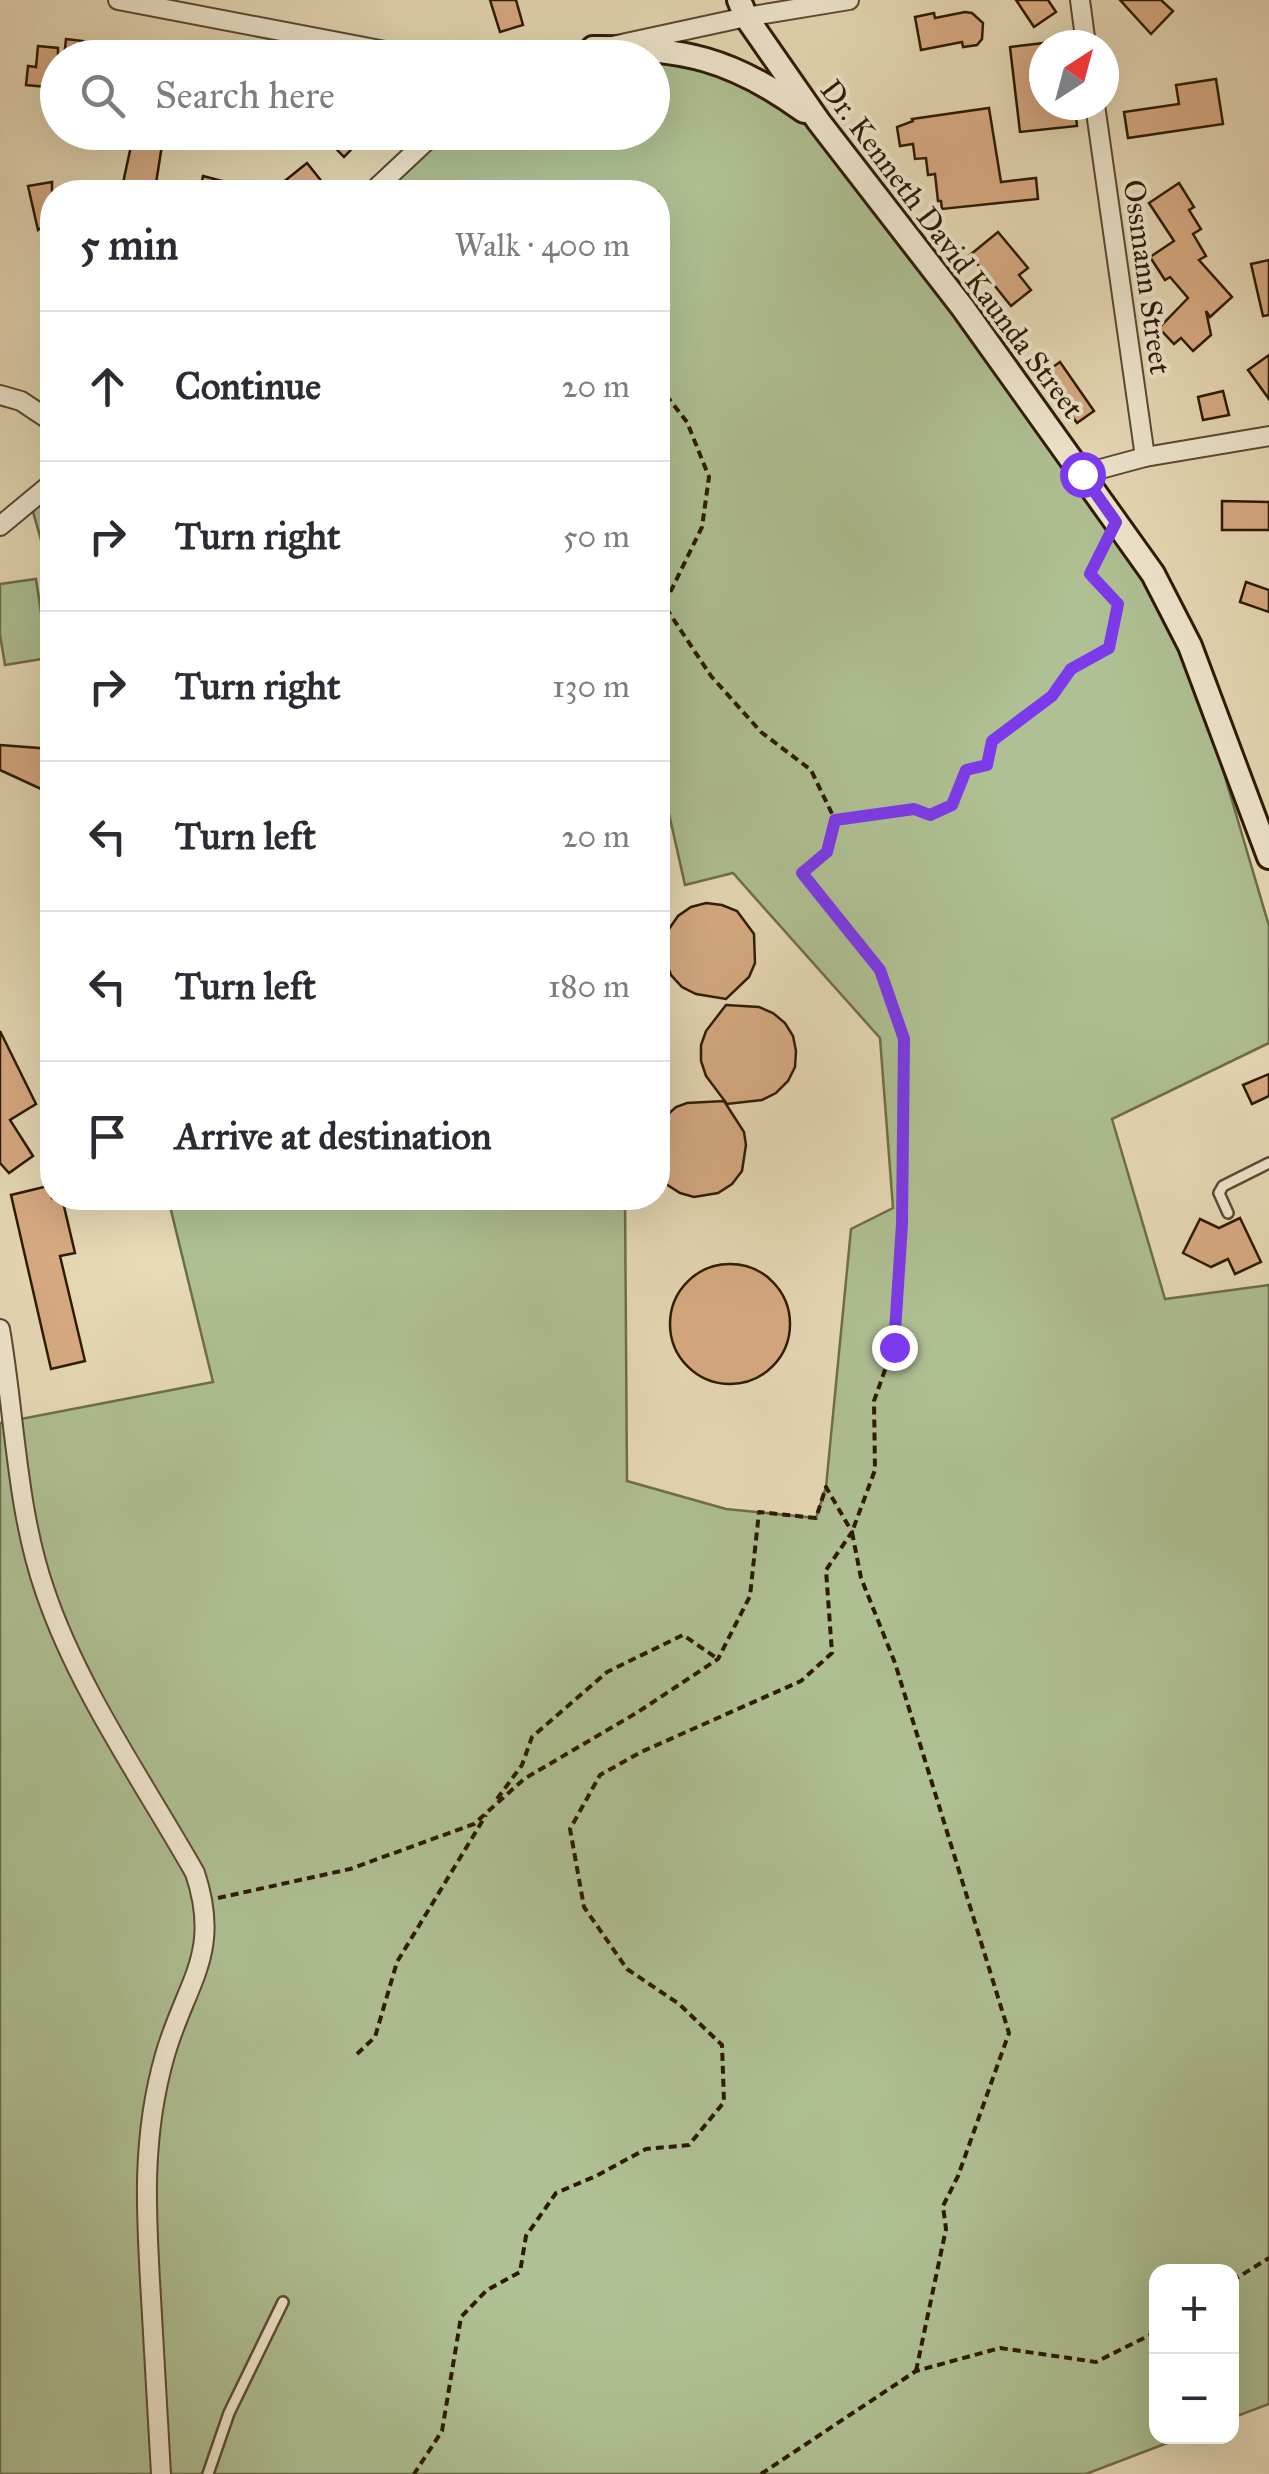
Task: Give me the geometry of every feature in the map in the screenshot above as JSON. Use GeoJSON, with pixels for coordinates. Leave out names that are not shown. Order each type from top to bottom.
{"type":"FeatureCollection","features":[{"type":"Feature","properties":{"kind":"street"},"geometry":{"type":"LineString","coordinates":[[623,40],[742,8],[849,0]]}},
{"type":"Feature","properties":{"kind":"street"},"geometry":{"type":"LineString","coordinates":[[1080,0],[1084,30]]}},
{"type":"Feature","properties":{"kind":"street"},"geometry":{"type":"LineString","coordinates":[[124,1],[328,40]]}},
{"type":"Feature","properties":{"kind":"street","name":"Dr. Kenneth David Kaunda Street"},"geometry":{"type":"LineString","coordinates":[[742,8],[819,122],[963,308],[1153,574],[1172,608],[1262,812],[1269,857]]}},
{"type":"Feature","properties":{"kind":"street"},"geometry":{"type":"LineString","coordinates":[[670,52],[718,62],[764,82],[819,122]]}},
{"type":"Feature","properties":{"kind":"street","name":"Ossmann Street"},"geometry":{"type":"LineString","coordinates":[[1097,120],[1145,457]]}},
{"type":"Feature","properties":{"kind":"street"},"geometry":{"type":"LineString","coordinates":[[385,180],[417,150]]}},
{"type":"Feature","properties":{"kind":"street"},"geometry":{"type":"LineString","coordinates":[[0,395],[21,401],[40,414]]}},
{"type":"Feature","properties":{"kind":"street"},"geometry":{"type":"LineString","coordinates":[[1082,474],[1145,457],[1269,436]]}},
{"type":"Feature","properties":{"kind":"street"},"geometry":{"type":"LineString","coordinates":[[0,526],[40,493]]}},
{"type":"Feature","properties":{"kind":"street"},"geometry":{"type":"LineString","coordinates":[[2,1338],[32,1544],[44,1591],[65,1641],[194,1873],[204,1900],[207,1929],[202,1957],[164,2056],[145,2168],[161,2474]]}},
{"type":"Feature","properties":{"kind":"lane"},"geometry":{"type":"LineString","coordinates":[[1228,1213],[1218,1192],[1269,1162]]}},
{"type":"Feature","properties":{"kind":"lane"},"geometry":{"type":"LineString","coordinates":[[208,2474],[228,2413],[284,2302]]}},
{"type":"Feature","properties":{"kind":"path"},"geometry":{"type":"LineString","coordinates":[[670,400],[687,422],[709,476],[702,527],[670,593]]}},
{"type":"Feature","properties":{"kind":"path"},"geometry":{"type":"LineString","coordinates":[[835,820],[914,809],[930,815],[952,805],[966,770],[987,765],[992,741],[1052,696],[1071,669],[1109,648],[1118,604],[1090,574],[1116,522]]}},
{"type":"Feature","properties":{"kind":"path"},"geometry":{"type":"LineString","coordinates":[[414,2474],[442,2431],[462,2317],[487,2290],[520,2272],[526,2236],[556,2193],[646,2149],[689,2144],[724,2102],[722,2045],[679,2004],[627,1970],[584,1907],[570,1830],[600,1775],[656,1745],[801,1680],[832,1653],[826,1570],[852,1532],[874,1470],[874,1400],[894,1347],[902,1224],[904,1039],[880,970],[802,873],[827,852],[835,820],[811,770],[761,732],[712,676],[670,614]]}},
{"type":"Feature","properties":{"kind":"path"},"geometry":{"type":"LineString","coordinates":[[204,1900],[286,1886],[350,1868],[474,1824],[524,1779],[718,1659],[750,1596],[758,1512],[816,1518],[826,1487],[852,1532],[861,1578],[900,1681],[1009,2033],[944,2206],[946,2229],[916,2371]]}},
{"type":"Feature","properties":{"kind":"path"},"geometry":{"type":"LineString","coordinates":[[357,2054],[375,2037],[396,1962],[490,1809],[522,1765],[532,1736],[607,1672],[682,1635],[718,1659]]}},
{"type":"Feature","properties":{"kind":"path"},"geometry":{"type":"LineString","coordinates":[[1239,2277],[1269,2258]]}},
{"type":"Feature","properties":{"kind":"path"},"geometry":{"type":"LineString","coordinates":[[761,2474],[916,2371],[1000,2348],[1096,2362],[1149,2336]]}},
{"type":"Feature","properties":{"kind":"green space"},"geometry":{"type":"Polygon","coordinates":[[[670,59],[718,62],[819,122],[1153,574],[1213,736],[1269,926],[1269,1043],[1112,1119],[1165,1299],[1269,1285],[1269,2404],[1239,2415],[1239,2264],[1149,2264],[1149,2444],[1165,2444],[1086,2474],[0,2474],[0,1423],[213,1382],[171,1210],[625,1210],[627,1481],[726,1509],[816,1518],[826,1487],[851,1229],[893,1208],[880,1038],[733,873],[685,885],[670,818],[670,180],[385,180],[418,150],[670,150],[670,59]]]}},
{"type":"Feature","properties":{"kind":"green space"},"geometry":{"type":"Polygon","coordinates":[[[40,493],[40,536],[30,501],[40,493]]]}},
{"type":"Feature","properties":{"kind":"green space"},"geometry":{"type":"Polygon","coordinates":[[[36,579],[40,659],[5,665],[0,635],[0,584],[36,579]]]}},
{"type":"Feature","properties":{"kind":"building"},"geometry":{"type":"Polygon","coordinates":[[[490,0],[516,0],[523,25],[500,32],[490,0]]]}},
{"type":"Feature","properties":{"kind":"building"},"geometry":{"type":"Polygon","coordinates":[[[1016,0],[1048,0],[1056,12],[1034,27],[1016,0]]]}},
{"type":"Feature","properties":{"kind":"building"},"geometry":{"type":"Polygon","coordinates":[[[1120,0],[1161,0],[1173,11],[1151,34],[1120,0]]]}},
{"type":"Feature","properties":{"kind":"building"},"geometry":{"type":"Polygon","coordinates":[[[965,12],[983,23],[982,39],[977,45],[963,47],[962,42],[921,50],[915,17],[965,12]]]}},
{"type":"Feature","properties":{"kind":"building"},"geometry":{"type":"Polygon","coordinates":[[[1029,45],[1029,120],[1076,120],[1077,126],[1020,132],[1010,47],[1029,45]]]}},
{"type":"Feature","properties":{"kind":"building"},"geometry":{"type":"Polygon","coordinates":[[[40,46],[40,86],[26,85],[28,66],[36,67],[40,46]]]}},
{"type":"Feature","properties":{"kind":"building"},"geometry":{"type":"Polygon","coordinates":[[[1216,79],[1223,124],[1128,138],[1124,112],[1179,104],[1176,85],[1216,79]]]}},
{"type":"Feature","properties":{"kind":"building"},"geometry":{"type":"Polygon","coordinates":[[[989,108],[1001,182],[1036,178],[1038,199],[942,209],[935,174],[928,175],[926,158],[915,159],[913,144],[900,146],[897,127],[912,119],[989,108]]]}},
{"type":"Feature","properties":{"kind":"building"},"geometry":{"type":"Polygon","coordinates":[[[130,150],[161,150],[157,180],[124,180],[130,150]]]}},
{"type":"Feature","properties":{"kind":"building"},"geometry":{"type":"Polygon","coordinates":[[[307,163],[321,180],[286,180],[307,163]]]}},
{"type":"Feature","properties":{"kind":"building"},"geometry":{"type":"Polygon","coordinates":[[[1179,183],[1194,207],[1189,210],[1201,229],[1193,234],[1206,256],[1199,260],[1232,297],[1210,317],[1206,311],[1211,335],[1193,351],[1181,338],[1174,344],[1159,328],[1188,298],[1170,277],[1165,280],[1150,257],[1174,241],[1149,203],[1179,183]]]}},
{"type":"Feature","properties":{"kind":"building"},"geometry":{"type":"Polygon","coordinates":[[[40,184],[38,230],[28,186],[40,184]]]}},
{"type":"Feature","properties":{"kind":"building"},"geometry":{"type":"Polygon","coordinates":[[[998,232],[1028,268],[1019,275],[1031,290],[1011,306],[970,255],[998,232]]]}},
{"type":"Feature","properties":{"kind":"building"},"geometry":{"type":"Polygon","coordinates":[[[1269,260],[1269,315],[1263,316],[1251,264],[1269,260]]]}},
{"type":"Feature","properties":{"kind":"building"},"geometry":{"type":"Polygon","coordinates":[[[1269,355],[1269,399],[1248,370],[1269,355]]]}},
{"type":"Feature","properties":{"kind":"building"},"geometry":{"type":"Polygon","coordinates":[[[1060,362],[1094,411],[1077,423],[1043,374],[1060,362]]]}},
{"type":"Feature","properties":{"kind":"building"},"geometry":{"type":"Polygon","coordinates":[[[1223,391],[1229,415],[1203,420],[1198,397],[1223,391]]]}},
{"type":"Feature","properties":{"kind":"building"},"geometry":{"type":"Polygon","coordinates":[[[1222,501],[1269,502],[1269,530],[1222,530],[1222,501]]]}},
{"type":"Feature","properties":{"kind":"building"},"geometry":{"type":"Polygon","coordinates":[[[1246,582],[1269,590],[1269,612],[1240,602],[1246,582]]]}},
{"type":"Feature","properties":{"kind":"building"},"geometry":{"type":"Polygon","coordinates":[[[0,745],[40,748],[40,788],[0,770],[0,745]]]}},
{"type":"Feature","properties":{"kind":"building"},"geometry":{"type":"Polygon","coordinates":[[[706,903],[737,911],[754,934],[755,963],[749,977],[726,999],[696,994],[682,987],[670,972],[670,928],[691,907],[706,903]]]}},
{"type":"Feature","properties":{"kind":"building"},"geometry":{"type":"Polygon","coordinates":[[[726,1005],[759,1007],[773,1013],[793,1036],[795,1067],[776,1093],[762,1100],[727,1104],[706,1076],[701,1045],[706,1031],[726,1005]]]}},
{"type":"Feature","properties":{"kind":"building"},"geometry":{"type":"Polygon","coordinates":[[[0,1031],[36,1104],[10,1120],[33,1156],[9,1173],[0,1163],[0,1031]]]}},
{"type":"Feature","properties":{"kind":"building"},"geometry":{"type":"Polygon","coordinates":[[[1269,1074],[1269,1096],[1252,1104],[1243,1085],[1269,1074]]]}},
{"type":"Feature","properties":{"kind":"building"},"geometry":{"type":"Polygon","coordinates":[[[724,1101],[744,1132],[742,1171],[718,1193],[694,1197],[670,1187],[670,1112],[687,1103],[724,1101]]]}},
{"type":"Feature","properties":{"kind":"building"},"geometry":{"type":"Polygon","coordinates":[[[40,1188],[40,1210],[65,1210],[75,1253],[60,1256],[85,1361],[51,1369],[11,1195],[40,1188]]]}},
{"type":"Feature","properties":{"kind":"building"},"geometry":{"type":"Polygon","coordinates":[[[1240,1218],[1261,1262],[1235,1274],[1228,1259],[1211,1267],[1183,1253],[1200,1219],[1219,1228],[1240,1218]]]}},
{"type":"Feature","properties":{"kind":"building"},"geometry":{"type":"Polygon","coordinates":[[[730,1264],[753,1268],[773,1281],[786,1301],[790,1324],[786,1347],[773,1367],[753,1380],[730,1384],[707,1380],[687,1367],[674,1347],[670,1324],[674,1301],[687,1281],[707,1268],[730,1264]]]}},
{"type":"Feature","properties":{"kind":"route"},"geometry":{"type":"LineString","coordinates":[[894,1347],[902,1224],[904,1039],[880,970],[802,873],[827,852],[835,820],[914,809],[930,815],[952,805],[966,770],[987,765],[992,741],[1052,696],[1071,669],[1109,648],[1118,604],[1090,574],[1116,522],[1082,474]]}}]}
